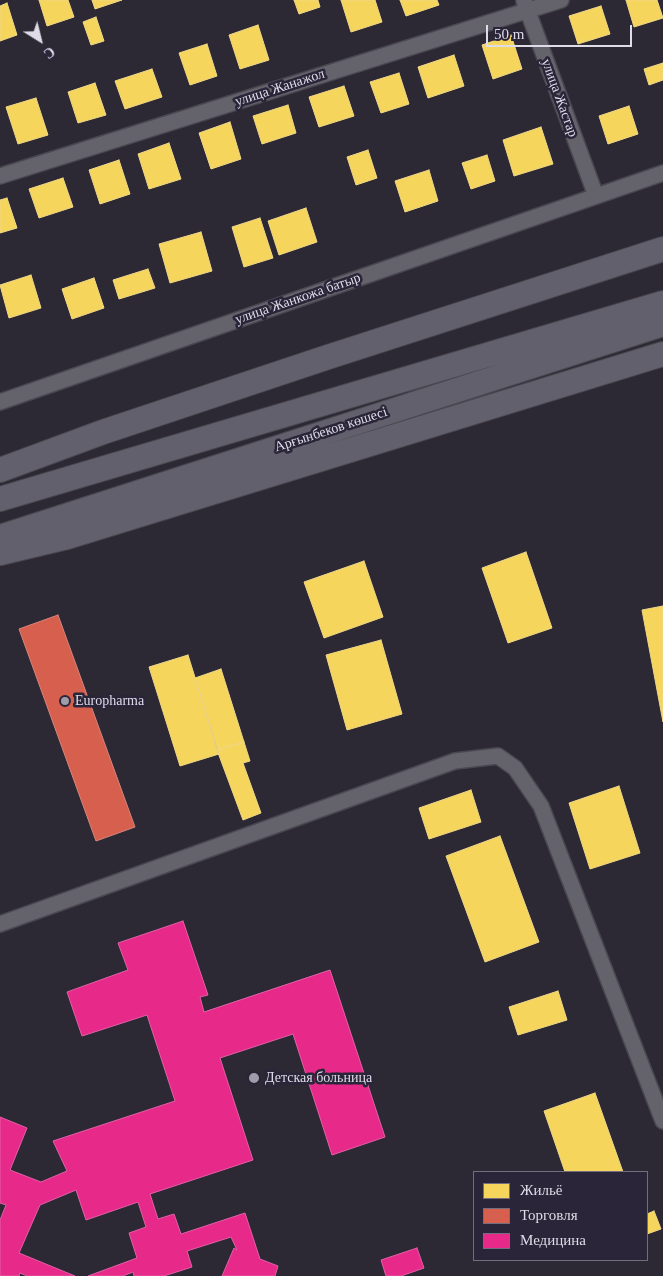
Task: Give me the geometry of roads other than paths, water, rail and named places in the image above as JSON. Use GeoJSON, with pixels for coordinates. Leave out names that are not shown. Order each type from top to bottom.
{"type":"FeatureCollection","features":[{"type":"Feature","properties":{"kind":"main road"},"geometry":{"type":"LineString","coordinates":[[0,470],[122,425],[663,249]]}},
{"type":"Feature","properties":{"kind":"main road","name":"Арғынбеков көшесі"},"geometry":{"type":"LineString","coordinates":[[0,499],[663,303]]}},
{"type":"Feature","properties":{"kind":"main road","name":"Арғынбеков көшесі"},"geometry":{"type":"LineString","coordinates":[[0,537],[663,324]]}},
{"type":"Feature","properties":{"kind":"main road"},"geometry":{"type":"LineString","coordinates":[[0,553],[67,537],[663,354]]}},
{"type":"Feature","properties":{"kind":"street","name":"улица Жанажол"},"geometry":{"type":"LineString","coordinates":[[0,176],[525,5],[561,0]]}},
{"type":"Feature","properties":{"kind":"street","name":"улица Жастар"},"geometry":{"type":"LineString","coordinates":[[525,5],[596,196]]}},
{"type":"Feature","properties":{"kind":"street","name":"улица Жанкожа батыр"},"geometry":{"type":"LineString","coordinates":[[0,402],[663,173]]}},
{"type":"Feature","properties":{"kind":"street"},"geometry":{"type":"LineString","coordinates":[[0,924],[456,761],[498,756],[515,768],[541,806],[663,1121]]}},
{"type":"Feature","properties":{"kind":"place","name":"Europharma"},"geometry":{"type":"Point","coordinates":[65,701]}},
{"type":"Feature","properties":{"kind":"place","name":"Детская больница"},"geometry":{"type":"Point","coordinates":[254,1078]}}]}
